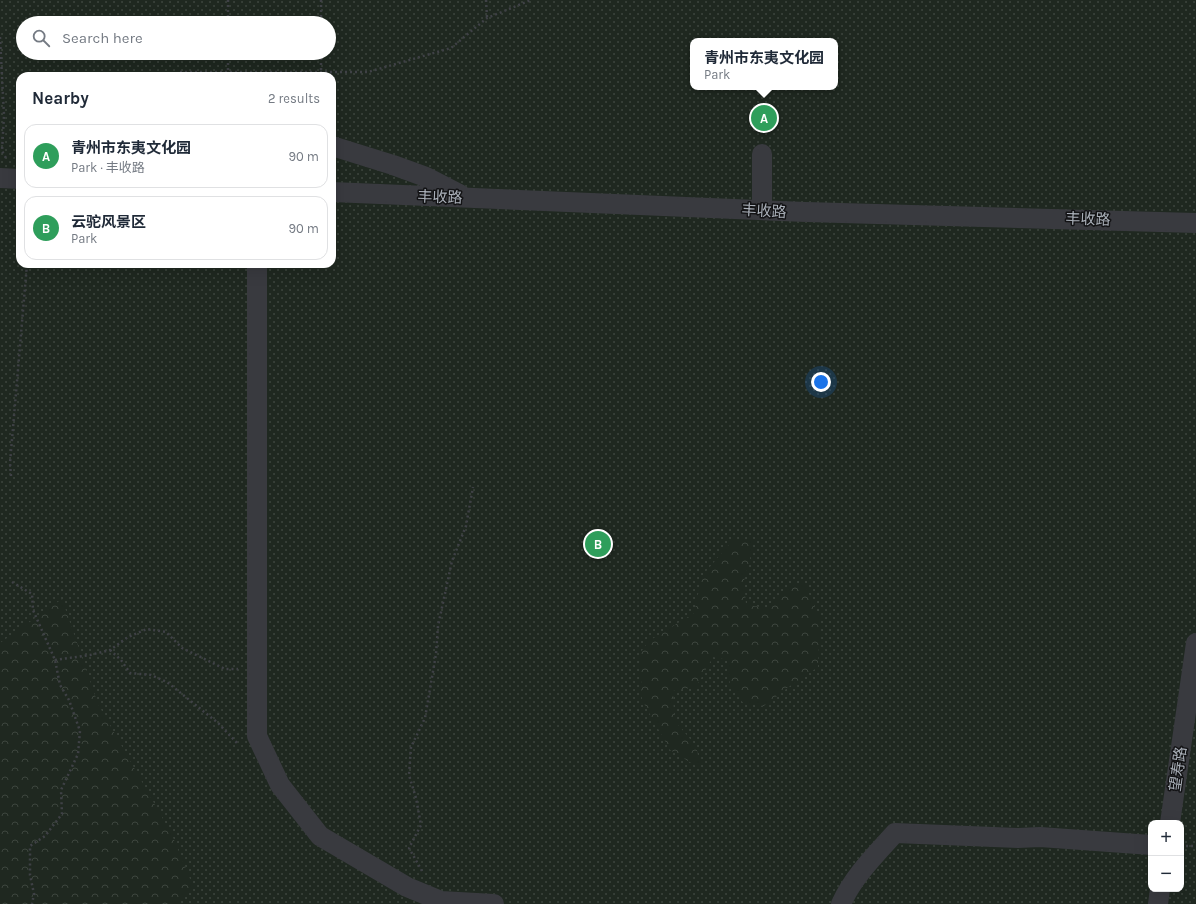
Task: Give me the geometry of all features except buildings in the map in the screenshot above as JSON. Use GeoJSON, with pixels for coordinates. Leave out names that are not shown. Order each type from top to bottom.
{"type":"FeatureCollection","features":[{"type":"Feature","properties":{"kind":"street"},"geometry":{"type":"LineString","coordinates":[[336,147],[394,164],[419,174],[466,198]]}},
{"type":"Feature","properties":{"kind":"street"},"geometry":{"type":"LineString","coordinates":[[762,154],[762,210]]}},
{"type":"Feature","properties":{"kind":"street","name":"丰收路"},"geometry":{"type":"LineString","coordinates":[[336,192],[762,210],[1196,223]]}},
{"type":"Feature","properties":{"kind":"street"},"geometry":{"type":"LineString","coordinates":[[257,268],[257,736],[280,784],[320,836],[407,887],[441,901],[494,904]]}},
{"type":"Feature","properties":{"kind":"street","name":"望寿路"},"geometry":{"type":"LineString","coordinates":[[1170,820],[1196,643]]}},
{"type":"Feature","properties":{"kind":"street"},"geometry":{"type":"LineString","coordinates":[[841,904],[846,893],[871,859],[895,833],[1018,838],[1040,837],[1148,845]]}},
{"type":"Feature","properties":{"kind":"street"},"geometry":{"type":"LineString","coordinates":[[1158,904],[1160,892]]}},
{"type":"Feature","properties":{"kind":"path"},"geometry":{"type":"LineString","coordinates":[[228,0],[228,16]]}},
{"type":"Feature","properties":{"kind":"path"},"geometry":{"type":"LineString","coordinates":[[321,0],[321,16]]}},
{"type":"Feature","properties":{"kind":"path"},"geometry":{"type":"LineString","coordinates":[[486,0],[487,18]]}},
{"type":"Feature","properties":{"kind":"path"},"geometry":{"type":"LineString","coordinates":[[180,72],[368,72],[451,48],[487,18],[531,0]]}},
{"type":"Feature","properties":{"kind":"path"},"geometry":{"type":"LineString","coordinates":[[0,37],[4,115],[2,151],[13,178]]}},
{"type":"Feature","properties":{"kind":"path"},"geometry":{"type":"LineString","coordinates":[[228,60],[228,72]]}},
{"type":"Feature","properties":{"kind":"path"},"geometry":{"type":"LineString","coordinates":[[321,60],[321,72]]}},
{"type":"Feature","properties":{"kind":"path"},"geometry":{"type":"LineString","coordinates":[[11,476],[10,463],[27,268]]}},
{"type":"Feature","properties":{"kind":"path"},"geometry":{"type":"LineString","coordinates":[[423,872],[409,848],[421,825],[416,798],[409,775],[411,746],[425,718],[436,654],[440,612],[452,562],[466,526],[473,487]]}},
{"type":"Feature","properties":{"kind":"path"},"geometry":{"type":"LineString","coordinates":[[12,582],[32,594],[33,610],[55,660],[60,685],[69,700],[80,730],[78,754],[61,790],[62,814],[45,836],[30,846],[30,874],[34,894],[32,904]]}},
{"type":"Feature","properties":{"kind":"path"},"geometry":{"type":"LineString","coordinates":[[55,660],[90,655],[110,650],[128,637],[147,629],[166,632],[182,648],[225,669],[257,668]]}},
{"type":"Feature","properties":{"kind":"path"},"geometry":{"type":"LineString","coordinates":[[110,650],[121,660],[130,673],[151,675],[167,682],[218,723],[241,747],[253,754],[264,750]]}},
{"type":"Feature","properties":{"kind":"path"},"geometry":{"type":"LineString","coordinates":[[1184,846],[1196,846]]}},
{"type":"Feature","properties":{"kind":"green space"},"geometry":{"type":"Polygon","coordinates":[[[0,0],[1196,0],[1196,904],[0,904],[0,0]]]}},
{"type":"Feature","properties":{"kind":"green space"},"geometry":{"type":"Polygon","coordinates":[[[753,539],[750,559],[744,581],[746,604],[768,609],[789,586],[804,583],[820,618],[818,667],[764,706],[744,704],[730,686],[728,660],[713,657],[696,687],[673,691],[674,720],[696,746],[701,769],[670,750],[642,700],[640,653],[649,641],[694,613],[702,576],[732,541],[753,539]]]}},
{"type":"Feature","properties":{"kind":"green space"},"geometry":{"type":"Polygon","coordinates":[[[62,599],[98,704],[172,835],[193,886],[178,904],[0,904],[0,643],[62,599]]]}},
{"type":"Feature","properties":{"kind":"place","name":"青州市东夷文化园"},"geometry":{"type":"Point","coordinates":[764,118]}},
{"type":"Feature","properties":{"kind":"place","name":"云驼风景区"},"geometry":{"type":"Point","coordinates":[598,544]}}]}
